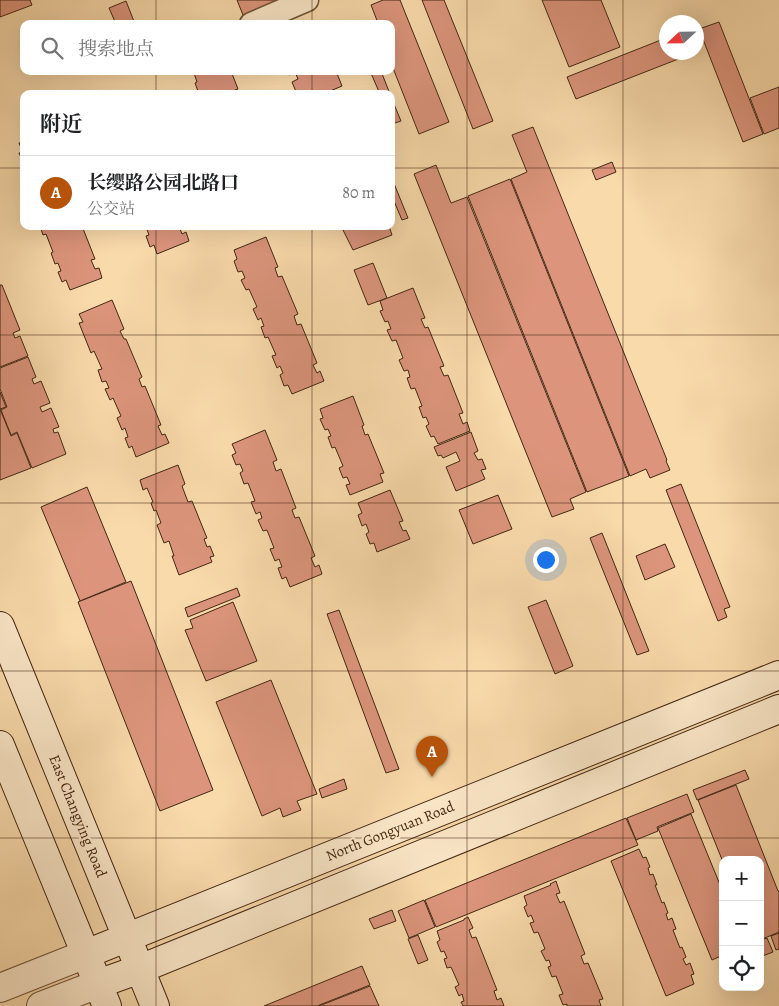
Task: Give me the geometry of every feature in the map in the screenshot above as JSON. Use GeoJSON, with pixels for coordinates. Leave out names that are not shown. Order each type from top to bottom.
{"type":"FeatureCollection","features":[{"type":"Feature","properties":{"kind":"main road","name":"East Changying Road"},"geometry":{"type":"LineString","coordinates":[[0,626],[155,1006]]}},
{"type":"Feature","properties":{"kind":"main road","name":"North Gongyuan Road"},"geometry":{"type":"LineString","coordinates":[[0,988],[779,674]]}},
{"type":"Feature","properties":{"kind":"main road"},"geometry":{"type":"LineString","coordinates":[[41,1006],[103,995],[140,968],[779,710]]}},
{"type":"Feature","properties":{"kind":"main road"},"geometry":{"type":"LineString","coordinates":[[0,745],[103,995]]}},
{"type":"Feature","properties":{"kind":"street"},"geometry":{"type":"LineString","coordinates":[[260,20],[308,0]]}},
{"type":"Feature","properties":{"kind":"building"},"geometry":{"type":"Polygon","coordinates":[[[0,0],[30,0],[32,5],[0,17],[0,0]]]}},
{"type":"Feature","properties":{"kind":"building"},"geometry":{"type":"Polygon","coordinates":[[[237,0],[280,0],[243,15],[237,0]]]}},
{"type":"Feature","properties":{"kind":"building"},"geometry":{"type":"Polygon","coordinates":[[[383,0],[400,0],[449,122],[419,134],[395,73],[395,20],[377,20],[371,5],[383,0]]]}},
{"type":"Feature","properties":{"kind":"building"},"geometry":{"type":"Polygon","coordinates":[[[422,0],[444,0],[493,121],[473,129],[422,0]]]}},
{"type":"Feature","properties":{"kind":"building"},"geometry":{"type":"Polygon","coordinates":[[[542,0],[601,0],[620,47],[569,67],[542,0]]]}},
{"type":"Feature","properties":{"kind":"building"},"geometry":{"type":"Polygon","coordinates":[[[126,1],[133,20],[114,20],[109,8],[126,1]]]}},
{"type":"Feature","properties":{"kind":"building"},"geometry":{"type":"Polygon","coordinates":[[[719,22],[763,134],[743,142],[704,42],[704,27],[719,22]]]}},
{"type":"Feature","properties":{"kind":"building"},"geometry":{"type":"Polygon","coordinates":[[[659,41],[659,60],[676,60],[576,99],[567,77],[659,41]]]}},
{"type":"Feature","properties":{"kind":"building"},"geometry":{"type":"Polygon","coordinates":[[[195,75],[233,75],[238,89],[198,90],[195,83],[197,82],[195,75]]]}},
{"type":"Feature","properties":{"kind":"building"},"geometry":{"type":"Polygon","coordinates":[[[296,75],[338,75],[342,86],[332,90],[295,90],[292,82],[298,79],[296,75]]]}},
{"type":"Feature","properties":{"kind":"building"},"geometry":{"type":"Polygon","coordinates":[[[372,75],[383,75],[388,90],[378,90],[372,75]]]}},
{"type":"Feature","properties":{"kind":"building"},"geometry":{"type":"Polygon","coordinates":[[[779,87],[779,128],[764,134],[750,98],[779,87]]]}},
{"type":"Feature","properties":{"kind":"building"},"geometry":{"type":"Polygon","coordinates":[[[395,107],[401,121],[395,123],[395,107]]]}},
{"type":"Feature","properties":{"kind":"building"},"geometry":{"type":"Polygon","coordinates":[[[533,127],[667,460],[670,470],[650,478],[646,469],[630,476],[511,179],[527,172],[512,135],[533,127]]]}},
{"type":"Feature","properties":{"kind":"building"},"geometry":{"type":"Polygon","coordinates":[[[612,162],[616,172],[596,180],[592,170],[612,162]]]}},
{"type":"Feature","properties":{"kind":"building"},"geometry":{"type":"Polygon","coordinates":[[[436,165],[451,203],[467,197],[586,492],[570,499],[574,509],[552,517],[414,174],[436,165]]]}},
{"type":"Feature","properties":{"kind":"building"},"geometry":{"type":"Polygon","coordinates":[[[510,179],[629,476],[587,492],[468,196],[510,179]]]}},
{"type":"Feature","properties":{"kind":"building"},"geometry":{"type":"Polygon","coordinates":[[[395,186],[408,218],[402,220],[395,203],[395,186]]]}},
{"type":"Feature","properties":{"kind":"building"},"geometry":{"type":"Polygon","coordinates":[[[41,230],[84,230],[95,259],[91,260],[95,269],[99,268],[102,278],[70,290],[66,280],[62,282],[58,272],[61,271],[58,263],[55,264],[51,253],[53,252],[46,234],[43,235],[41,230]]]}},
{"type":"Feature","properties":{"kind":"building"},"geometry":{"type":"Polygon","coordinates":[[[147,230],[180,230],[182,234],[186,232],[189,241],[157,254],[154,245],[150,247],[146,236],[149,235],[147,230]]]}},
{"type":"Feature","properties":{"kind":"building"},"geometry":{"type":"Polygon","coordinates":[[[343,230],[390,230],[392,235],[353,250],[343,230]]]}},
{"type":"Feature","properties":{"kind":"building"},"geometry":{"type":"Polygon","coordinates":[[[266,237],[278,267],[275,268],[278,277],[282,276],[298,314],[294,316],[297,325],[301,324],[317,363],[313,365],[317,373],[320,371],[324,381],[292,394],[288,385],[284,386],[280,375],[283,373],[280,366],[277,368],[272,356],[276,355],[268,337],[265,338],[261,327],[264,326],[261,318],[258,320],[253,309],[257,307],[249,289],[246,290],[241,280],[245,278],[242,271],[238,272],[234,261],[237,259],[234,250],[266,237]]]}},
{"type":"Feature","properties":{"kind":"building"},"geometry":{"type":"Polygon","coordinates":[[[373,263],[387,298],[368,305],[354,270],[373,263]]]}},
{"type":"Feature","properties":{"kind":"building"},"geometry":{"type":"Polygon","coordinates":[[[0,285],[2,285],[20,330],[13,333],[15,338],[20,336],[28,356],[0,367],[0,285]]]}},
{"type":"Feature","properties":{"kind":"building"},"geometry":{"type":"Polygon","coordinates":[[[413,288],[425,318],[421,319],[425,328],[428,327],[444,366],[440,367],[444,376],[448,375],[463,413],[459,414],[463,424],[467,422],[470,431],[438,444],[434,436],[431,437],[426,426],[429,424],[426,417],[423,418],[419,407],[422,406],[415,388],[411,389],[407,378],[410,377],[408,370],[404,371],[399,360],[403,358],[396,340],[392,341],[387,330],[391,329],[388,321],[385,322],[380,311],[383,310],[380,301],[413,288]]]}},
{"type":"Feature","properties":{"kind":"building"},"geometry":{"type":"Polygon","coordinates":[[[112,300],[124,329],[120,331],[124,339],[126,339],[142,377],[139,379],[142,387],[145,386],[161,425],[158,426],[162,435],[165,434],[169,443],[136,457],[132,446],[129,448],[125,438],[128,437],[125,428],[122,430],[117,418],[121,416],[113,398],[110,400],[105,389],[109,388],[106,381],[102,382],[98,370],[102,369],[94,351],[91,353],[79,323],[83,322],[79,314],[112,300]]]}},
{"type":"Feature","properties":{"kind":"building"},"geometry":{"type":"Polygon","coordinates":[[[28,357],[36,377],[32,379],[34,384],[41,381],[50,403],[40,407],[42,412],[51,408],[59,427],[53,429],[54,433],[58,432],[66,454],[32,468],[17,432],[11,435],[1,410],[7,407],[0,389],[0,368],[28,357]]]}},
{"type":"Feature","properties":{"kind":"building"},"geometry":{"type":"Polygon","coordinates":[[[0,392],[6,407],[0,409],[0,392]]]}},
{"type":"Feature","properties":{"kind":"building"},"geometry":{"type":"Polygon","coordinates":[[[353,396],[364,425],[362,426],[365,435],[368,434],[384,473],[380,474],[383,482],[350,495],[346,485],[350,484],[347,477],[343,478],[339,468],[343,466],[335,447],[332,448],[328,437],[331,436],[328,429],[325,430],[320,419],[323,418],[320,409],[353,396]]]}},
{"type":"Feature","properties":{"kind":"building"},"geometry":{"type":"Polygon","coordinates":[[[0,409],[11,436],[17,433],[31,468],[0,480],[0,409]]]}},
{"type":"Feature","properties":{"kind":"building"},"geometry":{"type":"Polygon","coordinates":[[[265,430],[277,460],[273,462],[276,471],[281,469],[296,508],[292,510],[295,518],[299,517],[315,556],[311,558],[315,567],[319,565],[322,574],[290,587],[286,577],[282,579],[278,568],[282,567],[279,559],[275,561],[270,549],[274,548],[267,530],[263,531],[258,520],[262,518],[260,512],[256,514],[251,502],[255,501],[248,483],[244,484],[240,473],[243,471],[240,464],[236,465],[232,455],[236,453],[232,444],[265,430]]]}},
{"type":"Feature","properties":{"kind":"building"},"geometry":{"type":"Polygon","coordinates":[[[471,432],[478,451],[474,453],[478,460],[482,459],[486,469],[481,470],[485,479],[456,491],[446,467],[460,461],[456,452],[443,458],[441,455],[438,456],[434,447],[471,432]]]}},
{"type":"Feature","properties":{"kind":"building"},"geometry":{"type":"Polygon","coordinates":[[[178,465],[185,484],[182,486],[188,502],[192,501],[207,538],[204,539],[207,547],[210,546],[214,556],[210,557],[212,562],[179,575],[169,541],[164,543],[157,525],[161,523],[156,510],[154,511],[151,503],[153,502],[147,488],[143,490],[140,480],[178,465]]]}},
{"type":"Feature","properties":{"kind":"building"},"geometry":{"type":"Polygon","coordinates":[[[681,484],[730,607],[724,609],[727,617],[718,621],[666,490],[681,484]]]}},
{"type":"Feature","properties":{"kind":"building"},"geometry":{"type":"Polygon","coordinates":[[[87,487],[126,582],[80,601],[41,507],[87,487]]]}},
{"type":"Feature","properties":{"kind":"building"},"geometry":{"type":"Polygon","coordinates":[[[390,490],[403,521],[399,522],[403,531],[406,530],[410,539],[377,552],[374,543],[370,544],[366,534],[369,532],[366,524],[362,526],[358,515],[362,513],[358,503],[390,490]]]}},
{"type":"Feature","properties":{"kind":"building"},"geometry":{"type":"Polygon","coordinates":[[[498,495],[512,529],[473,544],[459,510],[498,495]]]}},
{"type":"Feature","properties":{"kind":"building"},"geometry":{"type":"Polygon","coordinates":[[[602,533],[649,651],[637,655],[590,538],[602,533]]]}},
{"type":"Feature","properties":{"kind":"building"},"geometry":{"type":"Polygon","coordinates":[[[665,544],[675,567],[645,580],[636,556],[665,544]]]}},
{"type":"Feature","properties":{"kind":"building"},"geometry":{"type":"Polygon","coordinates":[[[131,581],[213,790],[160,811],[78,602],[131,581]]]}},
{"type":"Feature","properties":{"kind":"building"},"geometry":{"type":"Polygon","coordinates":[[[237,588],[240,596],[188,617],[185,608],[237,588]]]}},
{"type":"Feature","properties":{"kind":"building"},"geometry":{"type":"Polygon","coordinates":[[[546,600],[573,666],[555,674],[528,607],[546,600]]]}},
{"type":"Feature","properties":{"kind":"building"},"geometry":{"type":"Polygon","coordinates":[[[233,602],[257,661],[206,681],[185,630],[193,628],[190,620],[233,602]]]}},
{"type":"Feature","properties":{"kind":"building"},"geometry":{"type":"Polygon","coordinates":[[[339,610],[399,769],[386,773],[327,614],[339,610]]]}},
{"type":"Feature","properties":{"kind":"building"},"geometry":{"type":"Polygon","coordinates":[[[271,680],[317,794],[297,801],[301,810],[283,817],[280,808],[262,816],[216,702],[271,680]]]}},
{"type":"Feature","properties":{"kind":"building"},"geometry":{"type":"Polygon","coordinates":[[[745,770],[749,779],[697,800],[693,790],[745,770]]]}},
{"type":"Feature","properties":{"kind":"building"},"geometry":{"type":"Polygon","coordinates":[[[344,779],[347,789],[322,798],[319,789],[344,779]]]}},
{"type":"Feature","properties":{"kind":"building"},"geometry":{"type":"Polygon","coordinates":[[[736,785],[779,891],[779,932],[764,938],[764,856],[721,856],[698,800],[736,785]]]}},
{"type":"Feature","properties":{"kind":"building"},"geometry":{"type":"Polygon","coordinates":[[[687,794],[694,812],[657,827],[658,831],[636,840],[627,818],[687,794]]]}},
{"type":"Feature","properties":{"kind":"building"},"geometry":{"type":"Polygon","coordinates":[[[691,814],[719,882],[719,957],[712,960],[658,828],[691,814]]]}},
{"type":"Feature","properties":{"kind":"building"},"geometry":{"type":"Polygon","coordinates":[[[626,818],[638,845],[436,927],[425,900],[626,818]]]}},
{"type":"Feature","properties":{"kind":"building"},"geometry":{"type":"Polygon","coordinates":[[[639,849],[643,858],[646,857],[650,867],[648,868],[650,875],[653,874],[657,885],[655,885],[668,913],[666,914],[668,920],[672,918],[676,929],[673,930],[680,948],[682,947],[686,957],[683,959],[686,965],[690,963],[694,974],[691,975],[694,984],[666,996],[611,861],[639,849]]]}},
{"type":"Feature","properties":{"kind":"building"},"geometry":{"type":"Polygon","coordinates":[[[556,881],[560,893],[556,894],[560,903],[564,901],[585,954],[581,956],[584,964],[588,963],[603,999],[599,1000],[601,1006],[563,1005],[559,995],[563,994],[556,976],[552,977],[548,967],[551,966],[549,960],[546,961],[541,951],[545,949],[538,932],[534,933],[530,923],[534,922],[531,915],[528,917],[524,907],[527,905],[524,896],[556,881]]]}},
{"type":"Feature","properties":{"kind":"building"},"geometry":{"type":"Polygon","coordinates":[[[424,900],[435,927],[409,938],[398,911],[424,900]]]}},
{"type":"Feature","properties":{"kind":"building"},"geometry":{"type":"Polygon","coordinates":[[[392,910],[396,921],[374,929],[369,919],[392,910]]]}},
{"type":"Feature","properties":{"kind":"building"},"geometry":{"type":"Polygon","coordinates":[[[468,917],[473,928],[469,930],[472,938],[476,937],[497,990],[494,991],[497,1000],[501,998],[504,1006],[463,1006],[461,1002],[464,1001],[462,994],[459,996],[455,987],[459,985],[451,967],[447,968],[444,959],[447,958],[444,951],[441,952],[437,942],[440,940],[437,931],[468,917]]]}},
{"type":"Feature","properties":{"kind":"building"},"geometry":{"type":"Polygon","coordinates":[[[779,933],[779,949],[776,950],[771,936],[779,933]]]}},
{"type":"Feature","properties":{"kind":"building"},"geometry":{"type":"Polygon","coordinates":[[[418,935],[428,960],[418,964],[408,939],[418,935]]]}},
{"type":"Feature","properties":{"kind":"building"},"geometry":{"type":"Polygon","coordinates":[[[767,938],[773,952],[764,955],[764,946],[764,939],[767,938]]]}},
{"type":"Feature","properties":{"kind":"building"},"geometry":{"type":"Polygon","coordinates":[[[362,966],[370,985],[317,1006],[264,1006],[362,966]]]}},
{"type":"Feature","properties":{"kind":"building"},"geometry":{"type":"Polygon","coordinates":[[[370,986],[379,1006],[319,1006],[370,986]]]}},
{"type":"Feature","properties":{"kind":"place","name":"长缨路公园北路口"},"geometry":{"type":"Point","coordinates":[432,777]}}]}
